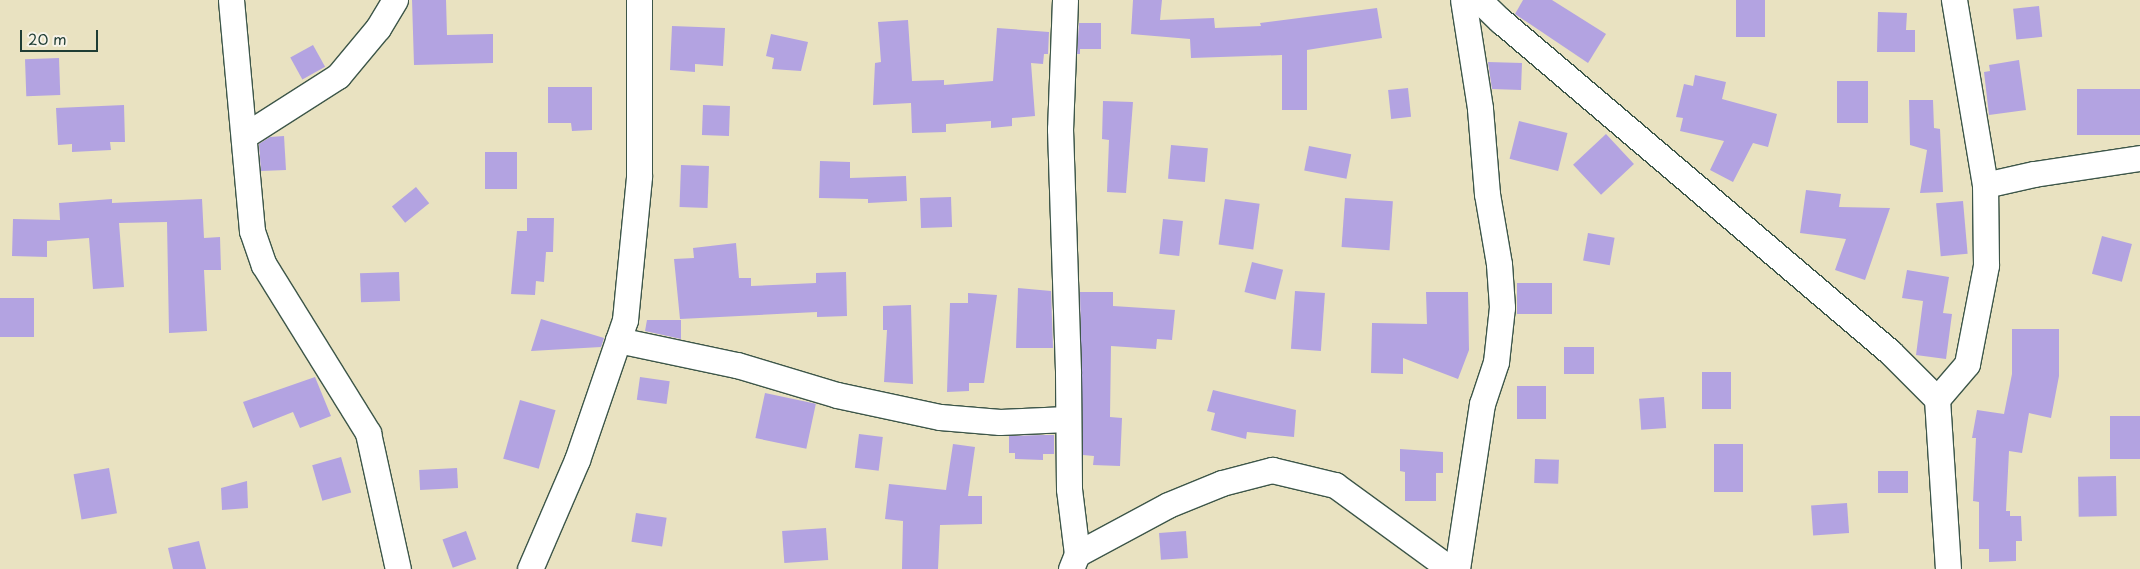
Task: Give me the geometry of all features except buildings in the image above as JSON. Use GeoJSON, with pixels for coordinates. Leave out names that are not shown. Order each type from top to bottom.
{"type":"FeatureCollection","features":[{"type":"Feature","properties":{"kind":"street"},"geometry":{"type":"LineString","coordinates":[[231,0],[252,231],[264,265],[368,433],[398,569]]}},
{"type":"Feature","properties":{"kind":"street"},"geometry":{"type":"LineString","coordinates":[[244,136],[338,76],[378,28],[395,0]]}},
{"type":"Feature","properties":{"kind":"street"},"geometry":{"type":"LineString","coordinates":[[530,569],[577,460],[625,320],[639,176],[639,0]]}},
{"type":"Feature","properties":{"kind":"street"},"geometry":{"type":"LineString","coordinates":[[1065,0],[1060,129],[1068,373],[1069,489],[1074,561],[1168,505],[1222,483],[1272,470],[1335,485],[1450,569]]}},
{"type":"Feature","properties":{"kind":"street"},"geometry":{"type":"LineString","coordinates":[[1937,400],[1967,364],[1986,265],[1985,185],[1954,0]]}},
{"type":"Feature","properties":{"kind":"street"},"geometry":{"type":"LineString","coordinates":[[1476,1],[1890,352],[1937,400],[1948,569]]}},
{"type":"Feature","properties":{"kind":"street"},"geometry":{"type":"LineString","coordinates":[[1457,569],[1482,404],[1496,362],[1502,307],[1499,264],[1487,194],[1480,108],[1476,1]]}},
{"type":"Feature","properties":{"kind":"street"},"geometry":{"type":"LineString","coordinates":[[1985,185],[2034,174],[2140,158]]}},
{"type":"Feature","properties":{"kind":"street"},"geometry":{"type":"LineString","coordinates":[[618,340],[737,365],[837,395],[940,417],[1000,422],[1067,419]]}}]}
